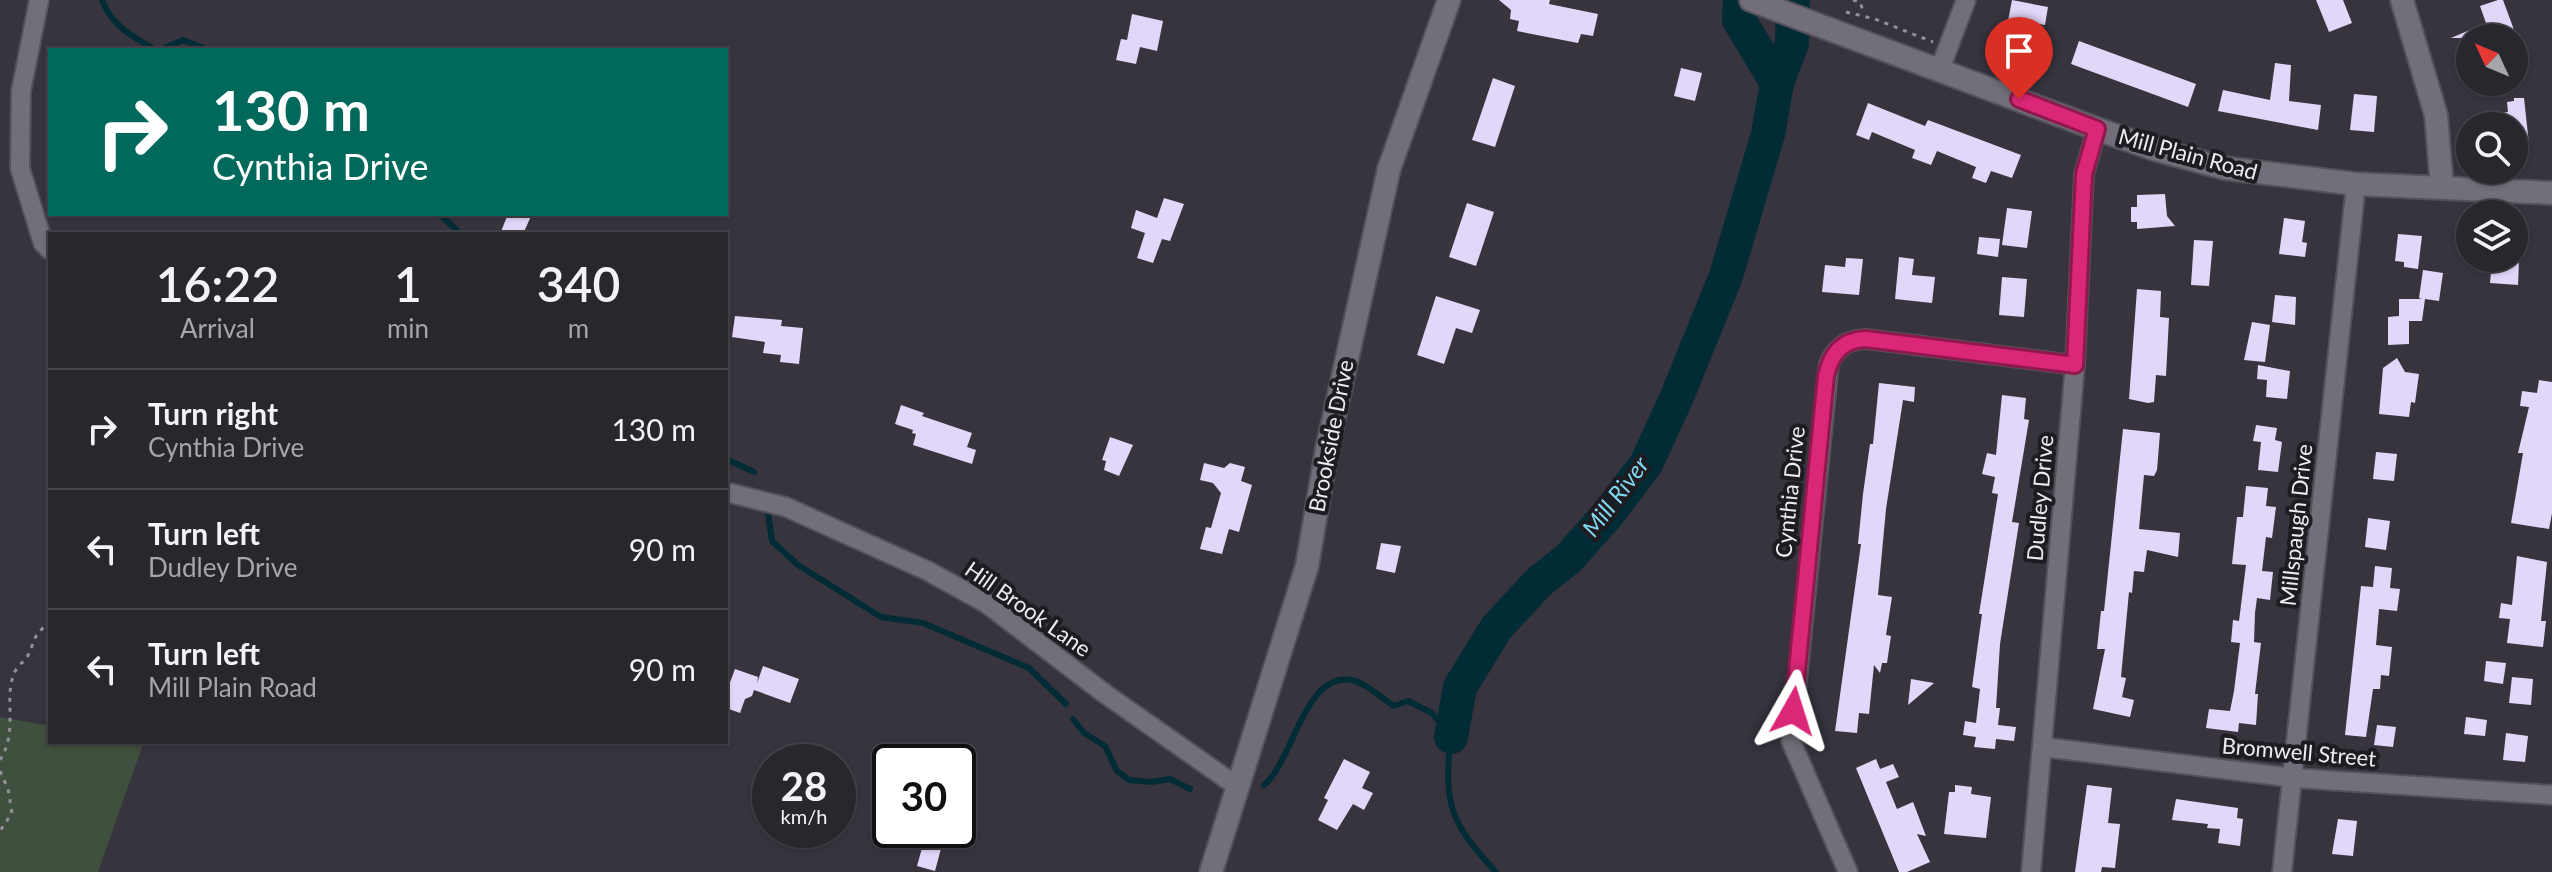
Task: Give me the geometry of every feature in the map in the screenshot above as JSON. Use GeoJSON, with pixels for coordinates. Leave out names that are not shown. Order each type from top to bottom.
{"type":"FeatureCollection","features":[{"type":"Feature","properties":{"kind":"main road","name":"Brookside Drive"},"geometry":{"type":"LineString","coordinates":[[1211,872],[1307,566],[1327,449],[1389,169],[1449,0]]}},
{"type":"Feature","properties":{"kind":"main road","name":"Mill Plain Road"},"geometry":{"type":"LineString","coordinates":[[1751,0],[2097,129],[2157,150],[2224,168],[2356,184],[2552,193]]}},
{"type":"Feature","properties":{"kind":"main road"},"geometry":{"type":"LineString","coordinates":[[2402,0],[2436,115],[2442,187]]}},
{"type":"Feature","properties":{"kind":"street"},"geometry":{"type":"LineString","coordinates":[[39,0],[21,91],[20,168],[43,243],[48,248]]}},
{"type":"Feature","properties":{"kind":"street"},"geometry":{"type":"LineString","coordinates":[[1940,69],[1966,0]]}},
{"type":"Feature","properties":{"kind":"street","name":"Dudley Drive"},"geometry":{"type":"LineString","coordinates":[[2031,872],[2075,365],[2084,174],[2097,129]]}},
{"type":"Feature","properties":{"kind":"street","name":"Millspaugh Drive"},"geometry":{"type":"LineString","coordinates":[[2282,872],[2356,184]]}},
{"type":"Feature","properties":{"kind":"street","name":"Cynthia Drive"},"geometry":{"type":"LineString","coordinates":[[1848,872],[1791,741],[1829,364],[1844,343],[1866,339],[2075,365]]}},
{"type":"Feature","properties":{"kind":"street","name":"Hill Brook Lane"},"geometry":{"type":"LineString","coordinates":[[728,492],[786,507],[928,571],[986,603],[1104,693],[1238,787]]}},
{"type":"Feature","properties":{"kind":"street","name":"Bromwell Street"},"geometry":{"type":"LineString","coordinates":[[2043,747],[2294,778],[2552,795]]}},
{"type":"Feature","properties":{"kind":"path"},"geometry":{"type":"LineString","coordinates":[[1853,0],[1860,2],[1864,16]]}},
{"type":"Feature","properties":{"kind":"path"},"geometry":{"type":"LineString","coordinates":[[1843,12],[1864,16],[1948,48]]}},
{"type":"Feature","properties":{"kind":"path"},"geometry":{"type":"LineString","coordinates":[[0,760],[10,742],[12,685],[16,669],[26,659],[36,632],[48,624]]}},
{"type":"Feature","properties":{"kind":"path"},"geometry":{"type":"LineString","coordinates":[[0,771],[8,789],[12,813],[0,831]]}},
{"type":"Feature","properties":{"kind":"green space"},"geometry":{"type":"Polygon","coordinates":[[[0,717],[48,726],[48,744],[143,744],[98,872],[0,872],[0,717]]]}},
{"type":"Feature","properties":{"kind":"building"},"geometry":{"type":"Polygon","coordinates":[[[1499,0],[1550,0],[1549,4],[1598,14],[1593,36],[1581,34],[1578,43],[1517,31],[1519,21],[1510,19],[1511,10],[1499,0]]]}},
{"type":"Feature","properties":{"kind":"building"},"geometry":{"type":"Polygon","coordinates":[[[2012,0],[2048,7],[2045,25],[2039,24],[2034,44],[2011,40],[2015,23],[2008,21],[2012,0]]]}},
{"type":"Feature","properties":{"kind":"building"},"geometry":{"type":"Polygon","coordinates":[[[2316,0],[2343,0],[2352,23],[2329,32],[2316,0]]]}},
{"type":"Feature","properties":{"kind":"building"},"geometry":{"type":"Polygon","coordinates":[[[2503,0],[2512,24],[2484,24],[2486,23],[2480,6],[2503,0]]]}},
{"type":"Feature","properties":{"kind":"building"},"geometry":{"type":"Polygon","coordinates":[[[1132,14],[1163,21],[1157,51],[1140,47],[1136,64],[1116,60],[1121,39],[1127,40],[1132,14]]]}},
{"type":"Feature","properties":{"kind":"building"},"geometry":{"type":"Polygon","coordinates":[[[2079,41],[2196,84],[2188,107],[2071,64],[2079,41]]]}},
{"type":"Feature","properties":{"kind":"building"},"geometry":{"type":"Polygon","coordinates":[[[2275,63],[2291,65],[2289,101],[2321,105],[2318,130],[2218,111],[2223,90],[2270,100],[2275,63]]]}},
{"type":"Feature","properties":{"kind":"building"},"geometry":{"type":"Polygon","coordinates":[[[1681,68],[1702,73],[1695,101],[1674,96],[1681,68]]]}},
{"type":"Feature","properties":{"kind":"building"},"geometry":{"type":"Polygon","coordinates":[[[1493,78],[1515,86],[1495,147],[1472,140],[1493,78]]]}},
{"type":"Feature","properties":{"kind":"building"},"geometry":{"type":"Polygon","coordinates":[[[2354,94],[2377,96],[2374,132],[2350,130],[2354,94]]]}},
{"type":"Feature","properties":{"kind":"building"},"geometry":{"type":"Polygon","coordinates":[[[2514,98],[2524,98],[2526,112],[2508,112],[2507,102],[2514,101],[2514,98]]]}},
{"type":"Feature","properties":{"kind":"building"},"geometry":{"type":"Polygon","coordinates":[[[1868,103],[1925,126],[1928,120],[2021,155],[2012,178],[1991,171],[1986,183],[1972,178],[1976,167],[1937,151],[1931,165],[1912,158],[1915,150],[1872,132],[1869,140],[1856,135],[1868,103]]]}},
{"type":"Feature","properties":{"kind":"building"},"geometry":{"type":"Polygon","coordinates":[[[2165,194],[2167,216],[2175,226],[2137,229],[2137,222],[2131,222],[2131,207],[2137,207],[2137,195],[2165,194]]]}},
{"type":"Feature","properties":{"kind":"building"},"geometry":{"type":"Polygon","coordinates":[[[1164,198],[1184,204],[1170,241],[1162,239],[1153,263],[1137,258],[1145,233],[1131,228],[1136,210],[1157,218],[1164,198]]]}},
{"type":"Feature","properties":{"kind":"building"},"geometry":{"type":"Polygon","coordinates":[[[1467,203],[1494,212],[1476,266],[1449,257],[1467,203]]]}},
{"type":"Feature","properties":{"kind":"building"},"geometry":{"type":"Polygon","coordinates":[[[2007,208],[2032,211],[2027,248],[2002,245],[2007,208]]]}},
{"type":"Feature","properties":{"kind":"building"},"geometry":{"type":"Polygon","coordinates":[[[507,216],[531,216],[524,232],[501,232],[507,216]]]}},
{"type":"Feature","properties":{"kind":"building"},"geometry":{"type":"Polygon","coordinates":[[[2284,218],[2305,221],[2302,242],[2307,243],[2305,257],[2279,254],[2284,218]]]}},
{"type":"Feature","properties":{"kind":"building"},"geometry":{"type":"Polygon","coordinates":[[[2398,234],[2422,236],[2418,269],[2404,267],[2404,262],[2395,261],[2398,234]]]}},
{"type":"Feature","properties":{"kind":"building"},"geometry":{"type":"Polygon","coordinates":[[[1979,237],[2000,239],[1998,257],[1977,254],[1979,237]]]}},
{"type":"Feature","properties":{"kind":"building"},"geometry":{"type":"Polygon","coordinates":[[[2194,240],[2213,241],[2209,286],[2191,285],[2194,240]]]}},
{"type":"Feature","properties":{"kind":"building"},"geometry":{"type":"Polygon","coordinates":[[[1899,257],[1914,259],[1912,275],[1935,277],[1932,303],[1895,299],[1899,257]]]}},
{"type":"Feature","properties":{"kind":"building"},"geometry":{"type":"Polygon","coordinates":[[[1846,258],[1863,259],[1859,295],[1822,292],[1825,265],[1845,267],[1846,258]]]}},
{"type":"Feature","properties":{"kind":"building"},"geometry":{"type":"Polygon","coordinates":[[[2423,270],[2443,273],[2439,301],[2425,299],[2422,321],[2409,321],[2409,344],[2388,345],[2388,317],[2399,316],[2399,299],[2422,299],[2419,298],[2423,270]]]}},
{"type":"Feature","properties":{"kind":"building"},"geometry":{"type":"Polygon","coordinates":[[[2491,272],[2519,272],[2518,285],[2490,283],[2491,272]]]}},
{"type":"Feature","properties":{"kind":"building"},"geometry":{"type":"Polygon","coordinates":[[[2002,277],[2027,279],[2024,317],[1999,315],[2002,277]]]}},
{"type":"Feature","properties":{"kind":"building"},"geometry":{"type":"Polygon","coordinates":[[[2137,289],[2161,291],[2160,317],[2169,318],[2166,376],[2156,375],[2154,402],[2148,403],[2129,399],[2137,289]]]}},
{"type":"Feature","properties":{"kind":"building"},"geometry":{"type":"Polygon","coordinates":[[[2275,295],[2296,297],[2295,325],[2272,322],[2275,295]]]}},
{"type":"Feature","properties":{"kind":"building"},"geometry":{"type":"Polygon","coordinates":[[[1436,296],[1480,310],[1472,333],[1456,328],[1444,364],[1417,355],[1436,296]]]}},
{"type":"Feature","properties":{"kind":"building"},"geometry":{"type":"Polygon","coordinates":[[[735,316],[782,320],[781,326],[803,328],[799,364],[780,362],[781,355],[763,353],[765,342],[732,337],[735,316]]]}},
{"type":"Feature","properties":{"kind":"building"},"geometry":{"type":"Polygon","coordinates":[[[2252,322],[2270,325],[2265,362],[2244,360],[2252,322]]]}},
{"type":"Feature","properties":{"kind":"building"},"geometry":{"type":"Polygon","coordinates":[[[2397,358],[2405,372],[2419,374],[2415,403],[2411,402],[2409,417],[2379,414],[2383,368],[2397,358]]]}},
{"type":"Feature","properties":{"kind":"building"},"geometry":{"type":"Polygon","coordinates":[[[2258,365],[2290,371],[2287,399],[2266,397],[2267,380],[2257,379],[2258,365]]]}},
{"type":"Feature","properties":{"kind":"building"},"geometry":{"type":"Polygon","coordinates":[[[2539,380],[2552,382],[2552,513],[2549,529],[2511,523],[2523,453],[2518,453],[2529,407],[2520,406],[2522,391],[2537,393],[2539,380]]]}},
{"type":"Feature","properties":{"kind":"building"},"geometry":{"type":"Polygon","coordinates":[[[1879,383],[1915,387],[1914,402],[1903,400],[1886,509],[1878,595],[1892,597],[1886,635],[1891,636],[1887,663],[1882,663],[1880,673],[1874,665],[1869,714],[1859,713],[1857,733],[1835,731],[1861,544],[1858,544],[1863,494],[1870,444],[1873,444],[1879,383]]]}},
{"type":"Feature","properties":{"kind":"building"},"geometry":{"type":"Polygon","coordinates":[[[2002,395],[2026,398],[2024,419],[2029,420],[2012,522],[2019,523],[2000,644],[1996,708],[2000,708],[1998,725],[2016,727],[2014,741],[1996,739],[1995,749],[1974,747],[1976,737],[1963,735],[1965,721],[1976,723],[1980,689],[1972,687],[1982,614],[1979,614],[1998,494],[1992,493],[1995,477],[1982,474],[1987,453],[1996,455],[2002,395]]]}},
{"type":"Feature","properties":{"kind":"building"},"geometry":{"type":"Polygon","coordinates":[[[901,405],[924,413],[922,416],[972,433],[967,447],[976,450],[972,464],[913,445],[916,434],[912,433],[913,430],[895,424],[901,405]]]}},
{"type":"Feature","properties":{"kind":"building"},"geometry":{"type":"Polygon","coordinates":[[[2256,425],[2277,428],[2275,440],[2282,442],[2278,472],[2258,470],[2261,442],[2253,441],[2256,425]]]}},
{"type":"Feature","properties":{"kind":"building"},"geometry":{"type":"Polygon","coordinates":[[[2123,429],[2160,433],[2157,470],[2154,476],[2144,475],[2139,529],[2180,533],[2178,557],[2147,550],[2144,572],[2134,571],[2132,593],[2129,592],[2121,677],[2126,678],[2122,697],[2134,700],[2130,717],[2093,709],[2105,649],[2097,649],[2101,611],[2104,611],[2123,429]]]}},
{"type":"Feature","properties":{"kind":"building"},"geometry":{"type":"Polygon","coordinates":[[[1110,437],[1133,445],[1119,476],[1104,470],[1106,461],[1102,460],[1110,437]]]}},
{"type":"Feature","properties":{"kind":"building"},"geometry":{"type":"Polygon","coordinates":[[[2376,452],[2397,454],[2394,481],[2373,479],[2376,452]]]}},
{"type":"Feature","properties":{"kind":"building"},"geometry":{"type":"Polygon","coordinates":[[[1204,463],[1224,468],[1230,463],[1245,467],[1241,481],[1252,485],[1239,532],[1229,529],[1222,554],[1200,549],[1206,527],[1211,528],[1221,493],[1213,483],[1200,480],[1204,463]]]}},
{"type":"Feature","properties":{"kind":"building"},"geometry":{"type":"Polygon","coordinates":[[[2246,486],[2268,488],[2266,506],[2276,507],[2272,538],[2266,537],[2262,571],[2273,572],[2270,600],[2257,598],[2255,613],[2254,642],[2261,643],[2255,694],[2258,694],[2256,725],[2239,723],[2238,732],[2206,728],[2209,709],[2230,711],[2234,691],[2240,643],[2231,642],[2233,620],[2239,621],[2246,565],[2232,564],[2237,517],[2243,517],[2246,486]]]}},
{"type":"Feature","properties":{"kind":"building"},"geometry":{"type":"Polygon","coordinates":[[[2368,518],[2390,521],[2386,550],[2365,547],[2368,518]]]}},
{"type":"Feature","properties":{"kind":"building"},"geometry":{"type":"Polygon","coordinates":[[[1381,543],[1401,546],[1395,573],[1376,569],[1381,543]]]}},
{"type":"Feature","properties":{"kind":"building"},"geometry":{"type":"Polygon","coordinates":[[[2517,556],[2547,562],[2541,621],[2546,621],[2543,647],[2507,643],[2510,619],[2499,618],[2501,603],[2512,605],[2517,556]]]}},
{"type":"Feature","properties":{"kind":"building"},"geometry":{"type":"Polygon","coordinates":[[[2375,566],[2392,568],[2390,588],[2400,589],[2397,611],[2379,609],[2376,645],[2392,647],[2389,676],[2381,675],[2380,689],[2373,689],[2366,737],[2345,735],[2361,586],[2373,587],[2375,566]]]}},
{"type":"Feature","properties":{"kind":"building"},"geometry":{"type":"Polygon","coordinates":[[[2486,661],[2506,663],[2503,684],[2484,681],[2486,661]]]}},
{"type":"Feature","properties":{"kind":"building"},"geometry":{"type":"Polygon","coordinates":[[[763,666],[799,679],[790,703],[754,690],[752,696],[745,699],[740,713],[728,709],[728,688],[735,669],[758,677],[757,683],[763,666]]]}},
{"type":"Feature","properties":{"kind":"building"},"geometry":{"type":"Polygon","coordinates":[[[2512,677],[2533,679],[2531,705],[2509,703],[2512,677]]]}},
{"type":"Feature","properties":{"kind":"building"},"geometry":{"type":"Polygon","coordinates":[[[1911,679],[1934,683],[1908,705],[1911,679]]]}},
{"type":"Feature","properties":{"kind":"building"},"geometry":{"type":"Polygon","coordinates":[[[2466,717],[2487,720],[2485,736],[2464,734],[2466,717]]]}},
{"type":"Feature","properties":{"kind":"building"},"geometry":{"type":"Polygon","coordinates":[[[2377,725],[2396,727],[2393,747],[2374,745],[2377,725]]]}},
{"type":"Feature","properties":{"kind":"building"},"geometry":{"type":"Polygon","coordinates":[[[2506,733],[2528,736],[2525,762],[2503,760],[2506,733]]]}},
{"type":"Feature","properties":{"kind":"building"},"geometry":{"type":"Polygon","coordinates":[[[1344,759],[1370,772],[1362,788],[1373,793],[1364,810],[1353,804],[1337,830],[1318,820],[1328,800],[1324,798],[1344,759]]]}},
{"type":"Feature","properties":{"kind":"building"},"geometry":{"type":"Polygon","coordinates":[[[1876,759],[1880,769],[1893,764],[1899,777],[1886,782],[1897,809],[1913,802],[1926,836],[1917,834],[1930,862],[1907,872],[1899,872],[1856,768],[1876,759]]]}},
{"type":"Feature","properties":{"kind":"building"},"geometry":{"type":"Polygon","coordinates":[[[1955,785],[1972,787],[1971,794],[1991,797],[1986,838],[1944,834],[1949,792],[1955,792],[1955,785]]]}},
{"type":"Feature","properties":{"kind":"building"},"geometry":{"type":"Polygon","coordinates":[[[2087,785],[2112,788],[2108,823],[2120,824],[2115,868],[2102,867],[2101,872],[2075,872],[2087,785]]]}},
{"type":"Feature","properties":{"kind":"building"},"geometry":{"type":"Polygon","coordinates":[[[2176,799],[2238,808],[2237,818],[2243,819],[2240,846],[2218,843],[2220,829],[2207,828],[2208,824],[2172,820],[2176,799]]]}},
{"type":"Feature","properties":{"kind":"building"},"geometry":{"type":"Polygon","coordinates":[[[2338,819],[2357,821],[2353,856],[2332,854],[2338,819]]]}},
{"type":"Feature","properties":{"kind":"building"},"geometry":{"type":"Polygon","coordinates":[[[922,848],[941,848],[935,871],[917,866],[922,848]]]}},
{"type":"Feature","properties":{"kind":"waterway"},"geometry":{"type":"LineString","coordinates":[[102,0],[117,24],[153,48]]}},
{"type":"Feature","properties":{"kind":"waterway","name":"Mill River"},"geometry":{"type":"LineString","coordinates":[[1740,0],[1739,20],[1777,83]]}},
{"type":"Feature","properties":{"kind":"waterway","name":"Mill River"},"geometry":{"type":"LineString","coordinates":[[1451,737],[1460,687],[1497,627],[1539,582],[1569,558],[1646,464],[1726,276],[1768,134],[1777,83],[1792,43],[1793,0]]}},
{"type":"Feature","properties":{"kind":"waterway"},"geometry":{"type":"LineString","coordinates":[[165,48],[183,40],[204,48]]}},
{"type":"Feature","properties":{"kind":"waterway"},"geometry":{"type":"LineString","coordinates":[[441,216],[459,232]]}},
{"type":"Feature","properties":{"kind":"waterway"},"geometry":{"type":"LineString","coordinates":[[728,460],[754,472]]}},
{"type":"Feature","properties":{"kind":"waterway"},"geometry":{"type":"LineString","coordinates":[[768,513],[772,541],[798,565],[881,617],[923,623],[1029,668],[1066,704]]}},
{"type":"Feature","properties":{"kind":"waterway"},"geometry":{"type":"LineString","coordinates":[[1264,785],[1274,774],[1310,704],[1335,681],[1357,682],[1394,706],[1408,701],[1432,713],[1451,737],[1448,779],[1453,811],[1468,840],[1496,872]]}},
{"type":"Feature","properties":{"kind":"waterway"},"geometry":{"type":"LineString","coordinates":[[1073,719],[1084,733],[1105,746],[1117,771],[1129,780],[1151,782],[1170,779],[1190,789]]}},
{"type":"Feature","properties":{"kind":"route"},"geometry":{"type":"LineString","coordinates":[[1793,711],[1826,376],[1834,353],[1844,343],[1866,339],[2075,365],[2084,174],[2097,129],[2019,99]]}}]}
